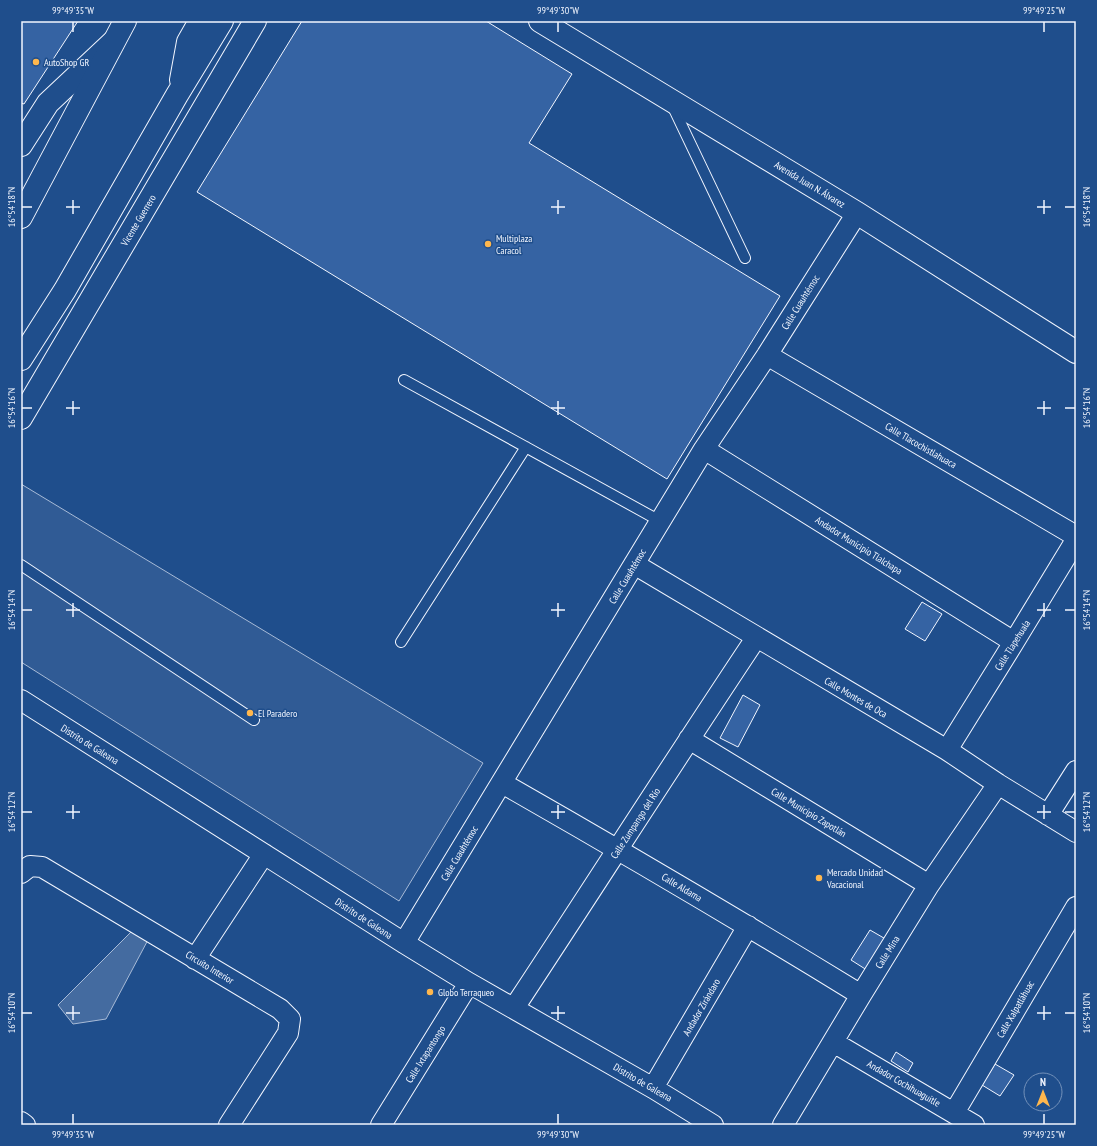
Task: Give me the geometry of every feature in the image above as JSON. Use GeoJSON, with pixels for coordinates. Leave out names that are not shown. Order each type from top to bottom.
{"type":"FeatureCollection","features":[{"type":"Feature","properties":{"kind":"main road"},"geometry":{"type":"LineString","coordinates":[[177,95],[188,42],[200,21]]}},
{"type":"Feature","properties":{"kind":"main road"},"geometry":{"type":"LineString","coordinates":[[21,359],[65,290],[177,95],[222,21]]}},
{"type":"Feature","properties":{"kind":"main road","name":"Vicente Guerrero"},"geometry":{"type":"LineString","coordinates":[[21,418],[255,21]]}},
{"type":"Feature","properties":{"kind":"main road","name":"Avenida Juan N. Álvarez"},"geometry":{"type":"LineString","coordinates":[[540,21],[857,213],[1076,352]]}},
{"type":"Feature","properties":{"kind":"main road"},"geometry":{"type":"LineString","coordinates":[[21,145],[48,103],[120,30]]}},
{"type":"Feature","properties":{"kind":"main road"},"geometry":{"type":"LineString","coordinates":[[21,217],[120,30]]}},
{"type":"Feature","properties":{"kind":"street","name":"Calle Cuauhtémoc"},"geometry":{"type":"LineString","coordinates":[[404,943],[704,449],[767,355],[857,213]]}},
{"type":"Feature","properties":{"kind":"street","name":"Calle Tlacochistlahuaca"},"geometry":{"type":"LineString","coordinates":[[767,355],[1076,536]]}},
{"type":"Feature","properties":{"kind":"street","name":"Andador Municipio Tlalchapa"},"geometry":{"type":"LineString","coordinates":[[704,449],[1014,642]]}},
{"type":"Feature","properties":{"kind":"street","name":"Calle Tlapehuala"},"geometry":{"type":"LineString","coordinates":[[947,750],[1076,540]]}},
{"type":"Feature","properties":{"kind":"street","name":"Calle Montes de Oca"},"geometry":{"type":"LineString","coordinates":[[634,564],[756,638],[947,750],[998,784],[1076,832]]}},
{"type":"Feature","properties":{"kind":"street","name":"Calle Zumpango del Río"},"geometry":{"type":"LineString","coordinates":[[514,1008],[756,638]]}},
{"type":"Feature","properties":{"kind":"street","name":"Distrito de Galeana"},"geometry":{"type":"LineString","coordinates":[[21,700],[468,983],[653,1088],[713,1125]]}},
{"type":"Feature","properties":{"kind":"street","name":"Calle Municipio Zapotlán"},"geometry":{"type":"LineString","coordinates":[[689,739],[930,885]]}},
{"type":"Feature","properties":{"kind":"street"},"geometry":{"type":"LineString","coordinates":[[1048,814],[1076,770]]}},
{"type":"Feature","properties":{"kind":"street","name":"Calle Aldama"},"geometry":{"type":"LineString","coordinates":[[502,783],[618,849],[861,995]]}},
{"type":"Feature","properties":{"kind":"street","name":"Calle Mina"},"geometry":{"type":"LineString","coordinates":[[783,1125],[861,995],[930,885],[998,784]]}},
{"type":"Feature","properties":{"kind":"street"},"geometry":{"type":"LineString","coordinates":[[195,959],[264,854]]}},
{"type":"Feature","properties":{"kind":"street","name":"Circuito Interior"},"geometry":{"type":"LineString","coordinates":[[21,873],[30,866],[42,867],[280,1009],[290,1019],[288,1033],[229,1125]]}},
{"type":"Feature","properties":{"kind":"street","name":"Calle Xalpatláhuac"},"geometry":{"type":"LineString","coordinates":[[954,1113],[1076,907]]}},
{"type":"Feature","properties":{"kind":"street","name":"Andador Zirándaro"},"geometry":{"type":"LineString","coordinates":[[653,1088],[748,926]]}},
{"type":"Feature","properties":{"kind":"street","name":"Calle Ixtapantongo"},"geometry":{"type":"LineString","coordinates":[[381,1125],[468,983]]}},
{"type":"Feature","properties":{"kind":"street","name":"Andador Cochihuaguitle"},"geometry":{"type":"LineString","coordinates":[[833,1042],[974,1125]]}},
{"type":"Feature","properties":{"kind":"street"},"geometry":{"type":"LineString","coordinates":[[21,1122],[26,1125]]}},
{"type":"Feature","properties":{"kind":"lane"},"geometry":{"type":"LineString","coordinates":[[669,99],[745,258]]}},
{"type":"Feature","properties":{"kind":"lane"},"geometry":{"type":"LineString","coordinates":[[404,380],[660,521]]}},
{"type":"Feature","properties":{"kind":"lane"},"geometry":{"type":"LineString","coordinates":[[401,642],[526,447]]}},
{"type":"Feature","properties":{"kind":"lane"},"geometry":{"type":"LineString","coordinates":[[21,565],[254,720]]}},
{"type":"Feature","properties":{"kind":"shaded area","name":"El Paradero"},"geometry":{"type":"Polygon","coordinates":[[[21,484],[483,763],[399,901],[21,662],[21,484]]]}},
{"type":"Feature","properties":{"kind":"shaded area"},"geometry":{"type":"Polygon","coordinates":[[[137,926],[149,938],[106,1019],[73,1024],[58,1005],[137,926]]]}},
{"type":"Feature","properties":{"kind":"building","name":"AutoShop GR"},"geometry":{"type":"Polygon","coordinates":[[[21,21],[78,21],[24,104],[21,103],[21,21]]]}},
{"type":"Feature","properties":{"kind":"building","name":"Multiplaza Caracol"},"geometry":{"type":"Polygon","coordinates":[[[302,21],[486,21],[572,74],[529,143],[780,296],[667,479],[197,192],[302,21]]]}},
{"type":"Feature","properties":{"kind":"building"},"geometry":{"type":"Polygon","coordinates":[[[922,602],[942,614],[925,641],[905,629],[922,602]]]}},
{"type":"Feature","properties":{"kind":"building"},"geometry":{"type":"Polygon","coordinates":[[[743,695],[760,705],[738,747],[720,738],[743,695]]]}},
{"type":"Feature","properties":{"kind":"building"},"geometry":{"type":"Polygon","coordinates":[[[870,930],[889,941],[870,972],[851,960],[870,930]]]}},
{"type":"Feature","properties":{"kind":"building"},"geometry":{"type":"Polygon","coordinates":[[[896,1052],[913,1063],[908,1072],[891,1061],[896,1052]]]}},
{"type":"Feature","properties":{"kind":"building"},"geometry":{"type":"Polygon","coordinates":[[[995,1064],[1014,1075],[1000,1096],[982,1085],[995,1064]]]}},
{"type":"Feature","properties":{"kind":"place","name":"AutoShop GR"},"geometry":{"type":"Point","coordinates":[36,62]}},
{"type":"Feature","properties":{"kind":"place","name":"Multiplaza Caracol"},"geometry":{"type":"Point","coordinates":[488,244]}},
{"type":"Feature","properties":{"kind":"place","name":"El Paradero"},"geometry":{"type":"Point","coordinates":[250,713]}},
{"type":"Feature","properties":{"kind":"place","name":"Mercado Unidad Vacacional"},"geometry":{"type":"Point","coordinates":[819,878]}},
{"type":"Feature","properties":{"kind":"place","name":"Globo Terraqueo"},"geometry":{"type":"Point","coordinates":[430,992]}}]}
